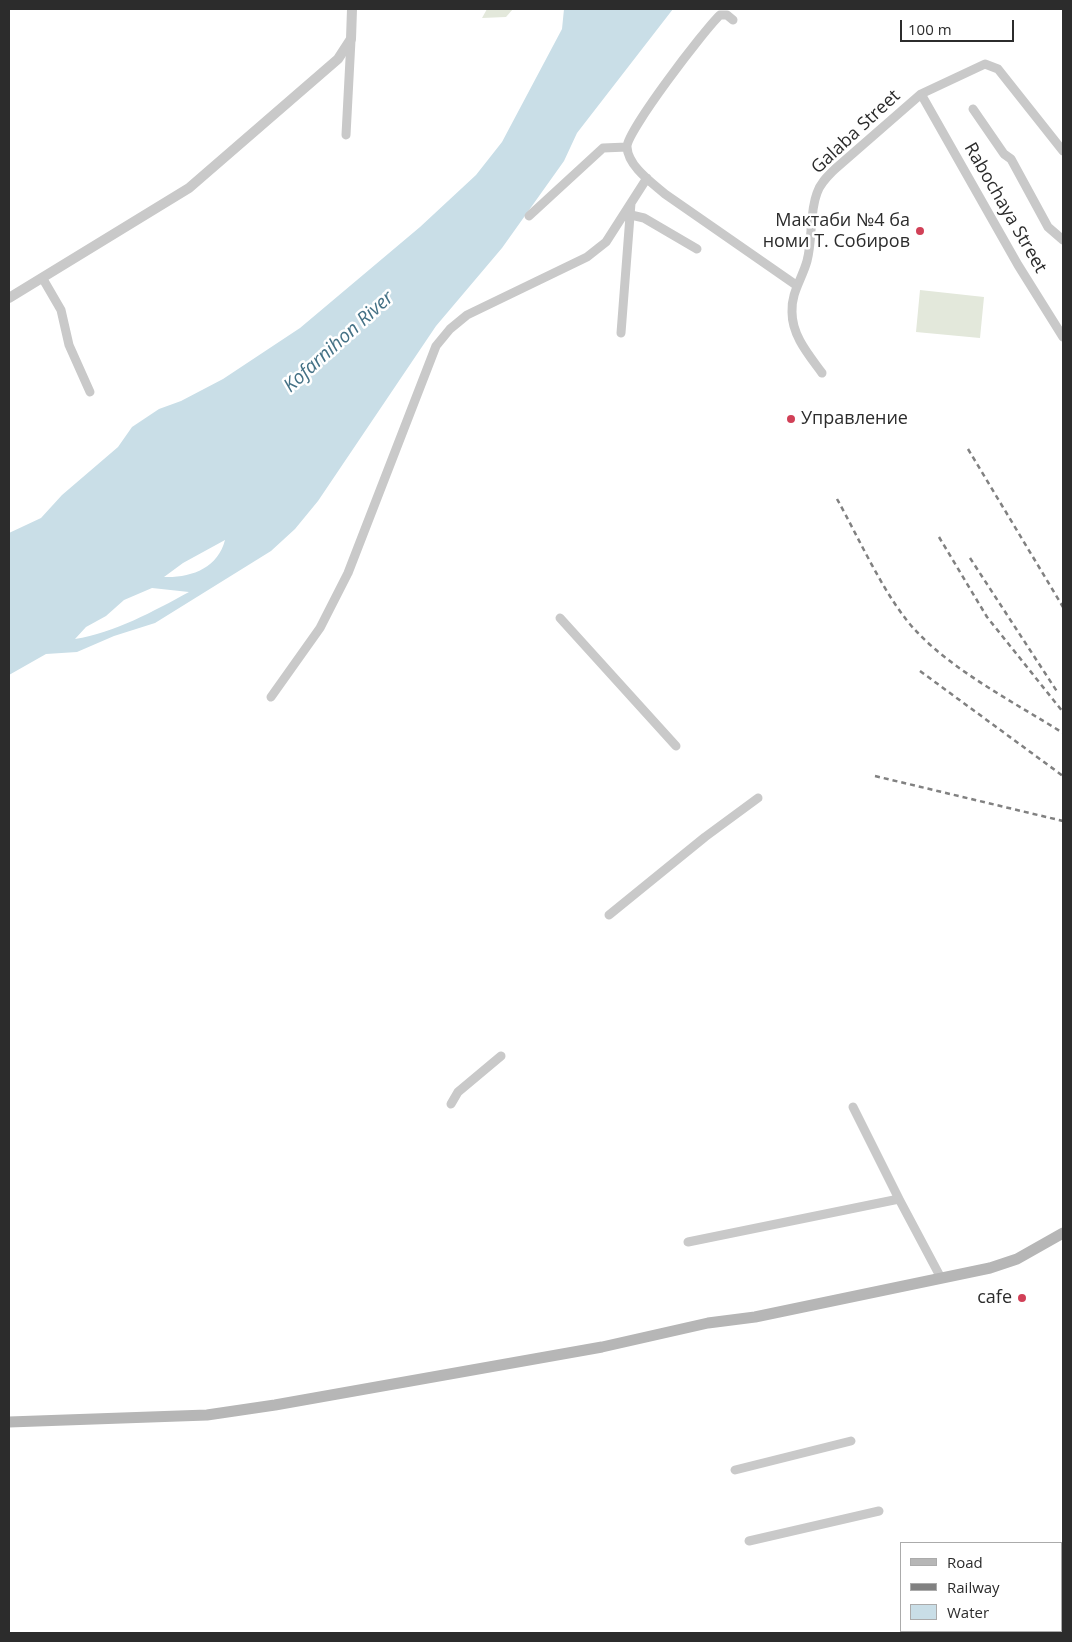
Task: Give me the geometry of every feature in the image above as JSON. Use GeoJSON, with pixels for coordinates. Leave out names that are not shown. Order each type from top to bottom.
{"type":"FeatureCollection","features":[{"type":"Feature","properties":{"kind":"main road"},"geometry":{"type":"LineString","coordinates":[[9,1422],[207,1415],[275,1405],[602,1347],[708,1322],[755,1317],[1000,1266],[1034,1251],[1063,1234]]}},
{"type":"Feature","properties":{"kind":"street"},"geometry":{"type":"LineString","coordinates":[[346,134],[352,9]]}},
{"type":"Feature","properties":{"kind":"street"},"geometry":{"type":"LineString","coordinates":[[734,20],[727,15],[718,18],[639,122],[629,138],[628,156],[647,178],[665,194],[796,284]]}},
{"type":"Feature","properties":{"kind":"street"},"geometry":{"type":"LineString","coordinates":[[9,298],[43,279],[189,188],[338,59],[350,39]]}},
{"type":"Feature","properties":{"kind":"street","name":"Galaba Street"},"geometry":{"type":"LineString","coordinates":[[822,373],[802,345],[795,329],[792,312],[796,284],[806,262],[814,200],[825,178],[922,94],[978,66],[993,66],[1009,81],[1063,151]]}},
{"type":"Feature","properties":{"kind":"street","name":"Rabochaya Street"},"geometry":{"type":"LineString","coordinates":[[922,94],[1018,265],[1063,337]]}},
{"type":"Feature","properties":{"kind":"street"},"geometry":{"type":"LineString","coordinates":[[973,109],[1004,154],[1011,159],[1048,227],[1063,240]]}},
{"type":"Feature","properties":{"kind":"street"},"geometry":{"type":"LineString","coordinates":[[529,216],[603,148],[627,147]]}},
{"type":"Feature","properties":{"kind":"street"},"geometry":{"type":"LineString","coordinates":[[271,697],[320,628],[348,573],[436,346],[450,329],[467,315],[587,257],[606,242],[647,178]]}},
{"type":"Feature","properties":{"kind":"street"},"geometry":{"type":"LineString","coordinates":[[621,333],[631,202]]}},
{"type":"Feature","properties":{"kind":"street"},"geometry":{"type":"LineString","coordinates":[[631,215],[644,218],[697,249]]}},
{"type":"Feature","properties":{"kind":"street"},"geometry":{"type":"LineString","coordinates":[[43,279],[61,310],[68,345],[90,392]]}},
{"type":"Feature","properties":{"kind":"street"},"geometry":{"type":"LineString","coordinates":[[560,618],[676,746]]}},
{"type":"Feature","properties":{"kind":"street"},"geometry":{"type":"LineString","coordinates":[[609,915],[705,836],[758,798]]}},
{"type":"Feature","properties":{"kind":"street"},"geometry":{"type":"LineString","coordinates":[[451,1104],[458,1092],[500,1056]]}},
{"type":"Feature","properties":{"kind":"street"},"geometry":{"type":"LineString","coordinates":[[853,1108],[941,1278]]}},
{"type":"Feature","properties":{"kind":"street"},"geometry":{"type":"LineString","coordinates":[[688,1242],[900,1199]]}},
{"type":"Feature","properties":{"kind":"street"},"geometry":{"type":"LineString","coordinates":[[735,1470],[851,1441]]}},
{"type":"Feature","properties":{"kind":"street"},"geometry":{"type":"LineString","coordinates":[[749,1541],[879,1511]]}},
{"type":"Feature","properties":{"kind":"shaded area"},"geometry":{"type":"Polygon","coordinates":[[[487,9],[513,9],[506,17],[482,18],[487,9]]]}},
{"type":"Feature","properties":{"kind":"shaded area"},"geometry":{"type":"Polygon","coordinates":[[[920,290],[984,297],[980,338],[916,332],[920,290]]]}},
{"type":"Feature","properties":{"kind":"water","name":"Kofarnihon River"},"geometry":{"type":"Polygon","coordinates":[[[564,9],[673,9],[577,133],[564,161],[502,248],[436,326],[318,501],[295,529],[271,551],[155,623],[114,636],[77,652],[46,654],[9,675],[9,533],[41,518],[62,495],[118,447],[132,427],[159,409],[181,401],[223,379],[300,328],[420,227],[476,175],[502,142],[562,29],[564,9]],[[225,540],[183,563],[164,577],[184,576],[202,569],[216,558],[225,540]],[[152,588],[124,600],[106,616],[86,627],[75,639],[119,627],[189,592],[152,588]]]}},
{"type":"Feature","properties":{"kind":"railway"},"geometry":{"type":"LineString","coordinates":[[968,449],[1063,607]]}},
{"type":"Feature","properties":{"kind":"railway"},"geometry":{"type":"LineString","coordinates":[[837,499],[895,604],[918,633],[968,674],[1063,733]]}},
{"type":"Feature","properties":{"kind":"railway"},"geometry":{"type":"LineString","coordinates":[[939,537],[987,617],[1063,712]]}},
{"type":"Feature","properties":{"kind":"railway"},"geometry":{"type":"LineString","coordinates":[[970,558],[1058,693]]}},
{"type":"Feature","properties":{"kind":"railway"},"geometry":{"type":"LineString","coordinates":[[920,671],[1063,776]]}},
{"type":"Feature","properties":{"kind":"railway"},"geometry":{"type":"LineString","coordinates":[[875,776],[1063,821]]}},
{"type":"Feature","properties":{"kind":"place","name":"Мактаби №4 ба номи Т. Собиров"},"geometry":{"type":"Point","coordinates":[920,231]}},
{"type":"Feature","properties":{"kind":"place","name":"Управление"},"geometry":{"type":"Point","coordinates":[791,419]}},
{"type":"Feature","properties":{"kind":"place","name":"cafe"},"geometry":{"type":"Point","coordinates":[1022,1298]}}]}
